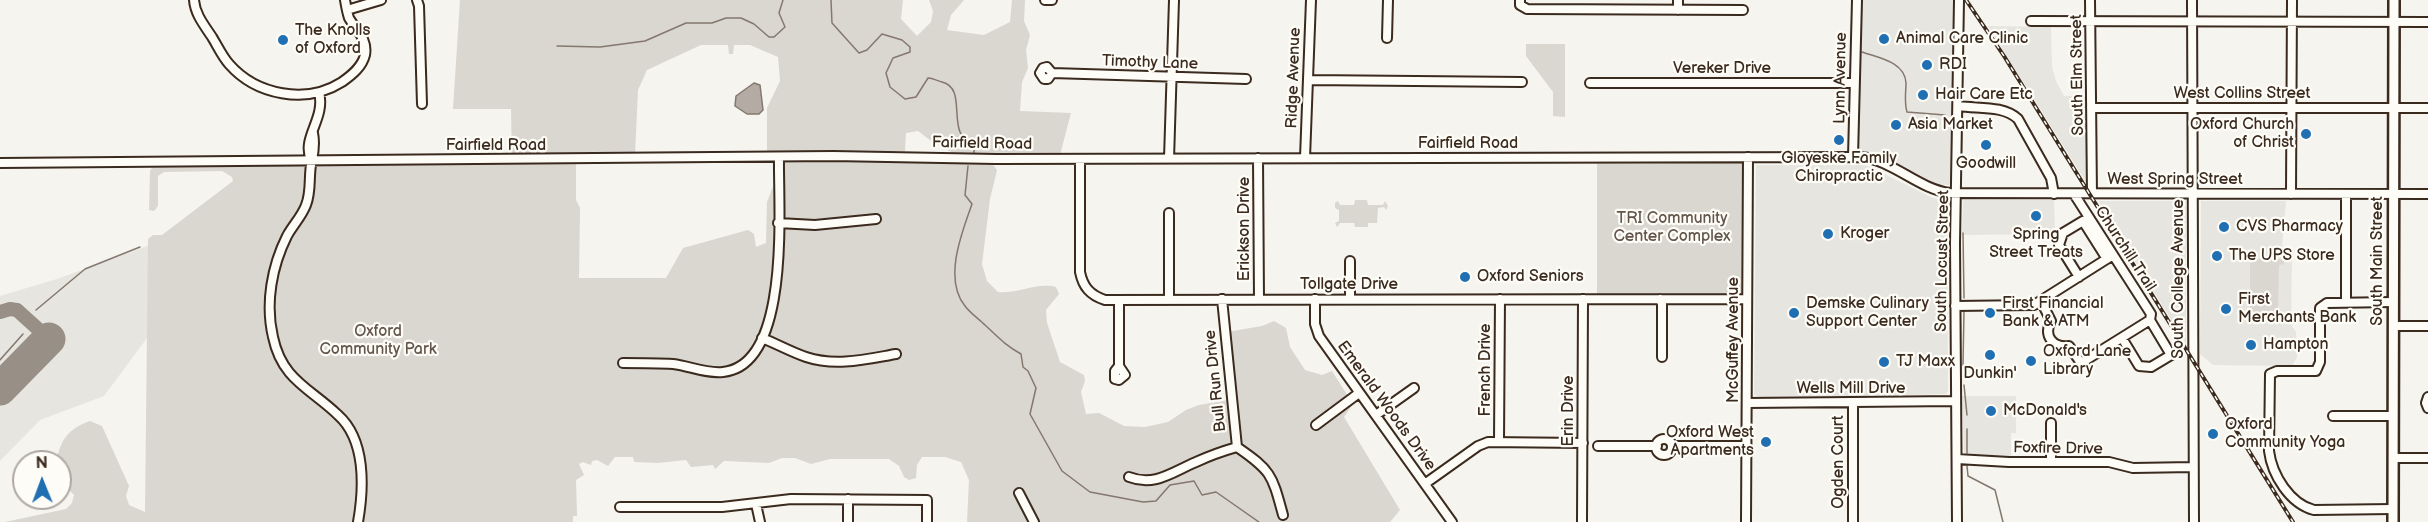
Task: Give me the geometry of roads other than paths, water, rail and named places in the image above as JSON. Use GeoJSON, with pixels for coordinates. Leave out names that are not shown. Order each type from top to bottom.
{"type":"FeatureCollection","features":[{"type":"Feature","properties":{"kind":"main road","name":"South Main Street"},"geometry":{"type":"LineString","coordinates":[[2393,522],[2394,0]]}},
{"type":"Feature","properties":{"kind":"street"},"geometry":{"type":"LineString","coordinates":[[194,0],[200,18],[228,63],[254,85],[283,94],[319,92],[347,78],[361,65],[365,57],[364,40],[347,10],[345,0]]}},
{"type":"Feature","properties":{"kind":"street"},"geometry":{"type":"LineString","coordinates":[[347,10],[381,0]]}},
{"type":"Feature","properties":{"kind":"street"},"geometry":{"type":"LineString","coordinates":[[417,0],[422,43],[422,104]]}},
{"type":"Feature","properties":{"kind":"street"},"geometry":{"type":"LineString","coordinates":[[1046,0],[1052,0]]}},
{"type":"Feature","properties":{"kind":"street"},"geometry":{"type":"LineString","coordinates":[[1169,159],[1174,0]]}},
{"type":"Feature","properties":{"kind":"street","name":"Ridge Avenue"},"geometry":{"type":"LineString","coordinates":[[1305,158],[1311,0]]}},
{"type":"Feature","properties":{"kind":"street"},"geometry":{"type":"LineString","coordinates":[[1387,38],[1388,0]]}},
{"type":"Feature","properties":{"kind":"street"},"geometry":{"type":"LineString","coordinates":[[1520,0],[1520,5],[1527,9],[1743,10]]}},
{"type":"Feature","properties":{"kind":"street"},"geometry":{"type":"LineString","coordinates":[[1678,0],[1678,10]]}},
{"type":"Feature","properties":{"kind":"street","name":"Lynn Avenue"},"geometry":{"type":"LineString","coordinates":[[1853,157],[1857,0]]}},
{"type":"Feature","properties":{"kind":"street","name":"South Locust Street"},"geometry":{"type":"LineString","coordinates":[[1957,522],[1955,306],[1959,0]]}},
{"type":"Feature","properties":{"kind":"street","name":"South Elm Street"},"geometry":{"type":"LineString","coordinates":[[2090,0],[2091,194]]}},
{"type":"Feature","properties":{"kind":"street","name":"South College Avenue"},"geometry":{"type":"LineString","coordinates":[[2192,0],[2194,522]]}},
{"type":"Feature","properties":{"kind":"street"},"geometry":{"type":"LineString","coordinates":[[2291,194],[2292,0]]}},
{"type":"Feature","properties":{"kind":"street"},"geometry":{"type":"LineString","coordinates":[[2031,21],[2428,22]]}},
{"type":"Feature","properties":{"kind":"street","name":"Timothy Lane"},"geometry":{"type":"LineString","coordinates":[[1052,73],[1246,79]]}},
{"type":"Feature","properties":{"kind":"street"},"geometry":{"type":"LineString","coordinates":[[1308,80],[1522,82]]}},
{"type":"Feature","properties":{"kind":"street","name":"Vereker Drive"},"geometry":{"type":"LineString","coordinates":[[1590,82],[1854,83]]}},
{"type":"Feature","properties":{"kind":"street"},"geometry":{"type":"LineString","coordinates":[[319,92],[321,111],[309,139],[308,154],[312,160],[308,201],[288,234],[274,270],[271,284],[271,322],[273,338],[285,369],[298,384],[339,415],[352,431],[360,459],[358,522]]}},
{"type":"Feature","properties":{"kind":"street"},"geometry":{"type":"LineString","coordinates":[[1959,106],[2002,110],[2018,119],[2051,178],[2054,194]]}},
{"type":"Feature","properties":{"kind":"street","name":"West Collins Street"},"geometry":{"type":"LineString","coordinates":[[2091,108],[2428,108]]}},
{"type":"Feature","properties":{"kind":"street"},"geometry":{"type":"LineString","coordinates":[[623,363],[675,364],[711,372],[723,372],[735,369],[747,362],[762,338],[776,298],[779,157]]}},
{"type":"Feature","properties":{"kind":"street","name":"Fairfield Road"},"geometry":{"type":"LineString","coordinates":[[0,163],[779,157],[1169,159],[1853,157],[1876,161],[1937,191],[1956,193]]}},
{"type":"Feature","properties":{"kind":"street","name":"McGuffey Avenue"},"geometry":{"type":"LineString","coordinates":[[1746,522],[1748,157]]}},
{"type":"Feature","properties":{"kind":"street","name":"Erickson Drive"},"geometry":{"type":"LineString","coordinates":[[1258,158],[1259,299]]}},
{"type":"Feature","properties":{"kind":"street","name":"Tollgate Drive"},"geometry":{"type":"LineString","coordinates":[[1080,159],[1080,272],[1082,282],[1096,297],[1105,300],[1747,299]]}},
{"type":"Feature","properties":{"kind":"street","name":"West Spring Street"},"geometry":{"type":"LineString","coordinates":[[1956,193],[2428,194]]}},
{"type":"Feature","properties":{"kind":"street","name":"Churchill Trail"},"geometry":{"type":"LineString","coordinates":[[2074,194],[2110,257],[2151,314],[2150,321],[2171,355],[2155,365],[2139,366],[2122,338]]}},
{"type":"Feature","properties":{"kind":"street"},"geometry":{"type":"LineString","coordinates":[[2084,209],[2091,194]]}},
{"type":"Feature","properties":{"kind":"street"},"geometry":{"type":"LineString","coordinates":[[2346,194],[2346,302]]}},
{"type":"Feature","properties":{"kind":"street"},"geometry":{"type":"LineString","coordinates":[[1169,213],[1169,300]]}},
{"type":"Feature","properties":{"kind":"street"},"geometry":{"type":"LineString","coordinates":[[778,223],[815,225],[876,219]]}},
{"type":"Feature","properties":{"kind":"street"},"geometry":{"type":"LineString","coordinates":[[1955,306],[2034,305],[2041,301],[2079,277],[2110,257],[2083,221],[2062,233],[2059,245],[2079,277]]}},
{"type":"Feature","properties":{"kind":"street"},"geometry":{"type":"LineString","coordinates":[[1350,261],[1350,299]]}},
{"type":"Feature","properties":{"kind":"street","name":"Bull Run Drive"},"geometry":{"type":"LineString","coordinates":[[1222,299],[1237,447],[1267,470],[1273,481],[1283,514]]}},
{"type":"Feature","properties":{"kind":"street","name":"Emerald Woods Drive"},"geometry":{"type":"LineString","coordinates":[[1315,299],[1315,324],[1319,336],[1452,522]]}},
{"type":"Feature","properties":{"kind":"street","name":"French Drive"},"geometry":{"type":"LineString","coordinates":[[1499,441],[1500,299]]}},
{"type":"Feature","properties":{"kind":"street","name":"Erin Drive"},"geometry":{"type":"LineString","coordinates":[[1582,522],[1583,299]]}},
{"type":"Feature","properties":{"kind":"street"},"geometry":{"type":"LineString","coordinates":[[1660,299],[1662,357]]}},
{"type":"Feature","properties":{"kind":"street"},"geometry":{"type":"LineString","coordinates":[[1119,301],[1119,366]]}},
{"type":"Feature","properties":{"kind":"street"},"geometry":{"type":"LineString","coordinates":[[2041,301],[2051,321],[2047,330],[2049,338],[2055,344],[2069,346],[2081,363],[2150,321]]}},
{"type":"Feature","properties":{"kind":"street"},"geometry":{"type":"LineString","coordinates":[[2393,302],[2327,303],[2320,308],[2320,362],[2316,371],[2273,372],[2269,377],[2269,452],[2273,468],[2292,498],[2305,508],[2314,510],[2394,509]]}},
{"type":"Feature","properties":{"kind":"street"},"geometry":{"type":"LineString","coordinates":[[2393,326],[2428,326]]}},
{"type":"Feature","properties":{"kind":"street"},"geometry":{"type":"LineString","coordinates":[[762,338],[806,358],[820,361],[849,362],[896,354]]}},
{"type":"Feature","properties":{"kind":"street"},"geometry":{"type":"LineString","coordinates":[[1376,415],[1414,388]]}},
{"type":"Feature","properties":{"kind":"street"},"geometry":{"type":"LineString","coordinates":[[1316,425],[1359,393]]}},
{"type":"Feature","properties":{"kind":"street"},"geometry":{"type":"LineString","coordinates":[[2428,397],[2426,403],[2428,408]]}},
{"type":"Feature","properties":{"kind":"street","name":"Wells Mill Drive"},"geometry":{"type":"LineString","coordinates":[[1747,403],[1956,401]]}},
{"type":"Feature","properties":{"kind":"street","name":"Ogden Court"},"geometry":{"type":"LineString","coordinates":[[1853,402],[1853,522]]}},
{"type":"Feature","properties":{"kind":"street"},"geometry":{"type":"LineString","coordinates":[[2333,416],[2393,416]]}},
{"type":"Feature","properties":{"kind":"street"},"geometry":{"type":"LineString","coordinates":[[2051,423],[2051,462]]}},
{"type":"Feature","properties":{"kind":"street"},"geometry":{"type":"LineString","coordinates":[[1426,483],[1483,443],[1499,441],[1583,443]]}},
{"type":"Feature","properties":{"kind":"street"},"geometry":{"type":"LineString","coordinates":[[1598,446],[1657,446],[1659,452],[1663,454],[1670,451],[1672,446],[1746,446]]}},
{"type":"Feature","properties":{"kind":"street"},"geometry":{"type":"LineString","coordinates":[[1129,477],[1148,482],[1160,480],[1195,462],[1237,447]]}},
{"type":"Feature","properties":{"kind":"street"},"geometry":{"type":"LineString","coordinates":[[2393,458],[2428,459]]}},
{"type":"Feature","properties":{"kind":"street","name":"Foxfire Drive"},"geometry":{"type":"LineString","coordinates":[[1957,459],[2109,462],[2133,468],[2193,467]]}},
{"type":"Feature","properties":{"kind":"street"},"geometry":{"type":"LineString","coordinates":[[1019,493],[1034,522]]}},
{"type":"Feature","properties":{"kind":"street"},"geometry":{"type":"LineString","coordinates":[[620,507],[722,507],[791,499],[927,500],[927,522]]}},
{"type":"Feature","properties":{"kind":"street"},"geometry":{"type":"LineString","coordinates":[[848,499],[848,522]]}},
{"type":"Feature","properties":{"kind":"street"},"geometry":{"type":"LineString","coordinates":[[756,504],[760,522]]}},
{"type":"Feature","properties":{"kind":"waterway"},"geometry":{"type":"LineString","coordinates":[[557,46],[600,47],[645,41],[686,23],[712,23],[726,18],[741,18],[754,24],[769,37],[774,37],[785,27],[779,13],[783,0]]}},
{"type":"Feature","properties":{"kind":"waterway"},"geometry":{"type":"LineString","coordinates":[[831,0],[832,23],[859,53],[867,50],[882,34],[902,40],[910,47],[910,52],[893,58],[886,73],[890,87],[905,99],[916,97],[928,78],[949,85],[955,96],[960,132],[974,145],[974,153]]}},
{"type":"Feature","properties":{"kind":"waterway"},"geometry":{"type":"LineString","coordinates":[[1862,52],[1890,62],[1901,70],[1905,76],[1907,112],[1945,115]]}},
{"type":"Feature","properties":{"kind":"waterway"},"geometry":{"type":"LineString","coordinates":[[968,166],[965,195],[972,204],[956,255],[955,283],[965,306],[972,314],[1002,341],[1021,354],[1023,367],[1028,371],[1036,388],[1030,414],[1062,471],[1090,492],[1143,502],[1156,501],[1170,485],[1194,481],[1202,495],[1216,492],[1259,522]]}},
{"type":"Feature","properties":{"kind":"waterway"},"geometry":{"type":"LineString","coordinates":[[1963,233],[1964,298]]}},
{"type":"Feature","properties":{"kind":"waterway"},"geometry":{"type":"LineString","coordinates":[[36,310],[85,269],[140,247]]}},
{"type":"Feature","properties":{"kind":"waterway"},"geometry":{"type":"LineString","coordinates":[[1963,365],[1964,311]]}},
{"type":"Feature","properties":{"kind":"waterway"},"geometry":{"type":"LineString","coordinates":[[0,360],[23,334]]}},
{"type":"Feature","properties":{"kind":"waterway"},"geometry":{"type":"LineString","coordinates":[[1964,385],[1967,415]]}},
{"type":"Feature","properties":{"kind":"waterway"},"geometry":{"type":"LineString","coordinates":[[1967,429],[1967,453]]}},
{"type":"Feature","properties":{"kind":"waterway"},"geometry":{"type":"LineString","coordinates":[[1967,466],[1968,476],[1995,490],[2003,522]]}},
{"type":"Feature","properties":{"kind":"railway"},"geometry":{"type":"LineString","coordinates":[[1966,0],[2004,56],[2293,522]]}},
{"type":"Feature","properties":{"kind":"place","name":"Animal Care Clinic"},"geometry":{"type":"Point","coordinates":[1884,39]}},
{"type":"Feature","properties":{"kind":"place","name":"The Knolls of Oxford"},"geometry":{"type":"Point","coordinates":[283,40]}},
{"type":"Feature","properties":{"kind":"place","name":"RDI"},"geometry":{"type":"Point","coordinates":[1927,65]}},
{"type":"Feature","properties":{"kind":"place","name":"Hair Care Etc"},"geometry":{"type":"Point","coordinates":[1923,95]}},
{"type":"Feature","properties":{"kind":"place","name":"Asia Market"},"geometry":{"type":"Point","coordinates":[1896,125]}},
{"type":"Feature","properties":{"kind":"place","name":"Oxford Church of Christ"},"geometry":{"type":"Point","coordinates":[2306,134]}},
{"type":"Feature","properties":{"kind":"place","name":"Gloyeske Family Chiropractic"},"geometry":{"type":"Point","coordinates":[1839,140]}},
{"type":"Feature","properties":{"kind":"place","name":"Goodwill"},"geometry":{"type":"Point","coordinates":[1986,145]}},
{"type":"Feature","properties":{"kind":"place","name":"Spring Street Treats"},"geometry":{"type":"Point","coordinates":[2036,216]}},
{"type":"Feature","properties":{"kind":"place","name":"CVS Pharmacy"},"geometry":{"type":"Point","coordinates":[2224,227]}},
{"type":"Feature","properties":{"kind":"place","name":"Kroger"},"geometry":{"type":"Point","coordinates":[1828,234]}},
{"type":"Feature","properties":{"kind":"place","name":"The UPS Store"},"geometry":{"type":"Point","coordinates":[2217,256]}},
{"type":"Feature","properties":{"kind":"place","name":"Oxford Seniors"},"geometry":{"type":"Point","coordinates":[1465,277]}},
{"type":"Feature","properties":{"kind":"place","name":"First Merchants Bank"},"geometry":{"type":"Point","coordinates":[2226,309]}},
{"type":"Feature","properties":{"kind":"place","name":"Demske Culinary Support Center"},"geometry":{"type":"Point","coordinates":[1794,313]}},
{"type":"Feature","properties":{"kind":"place","name":"First Financial Bank & ATM"},"geometry":{"type":"Point","coordinates":[1990,313]}},
{"type":"Feature","properties":{"kind":"place","name":"Hampton"},"geometry":{"type":"Point","coordinates":[2251,345]}},
{"type":"Feature","properties":{"kind":"place","name":"Dunkin'"},"geometry":{"type":"Point","coordinates":[1990,355]}},
{"type":"Feature","properties":{"kind":"place","name":"Oxford Lane Library"},"geometry":{"type":"Point","coordinates":[2031,361]}},
{"type":"Feature","properties":{"kind":"place","name":"TJ Maxx"},"geometry":{"type":"Point","coordinates":[1884,362]}},
{"type":"Feature","properties":{"kind":"place","name":"McDonald's"},"geometry":{"type":"Point","coordinates":[1991,411]}},
{"type":"Feature","properties":{"kind":"place","name":"Oxford Community Yoga"},"geometry":{"type":"Point","coordinates":[2213,434]}},
{"type":"Feature","properties":{"kind":"place","name":"Oxford West Apartments"},"geometry":{"type":"Point","coordinates":[1766,442]}},
{"type":"Feature","properties":{"kind":"park label","name":"TRI Community Center Complex"},"geometry":{"type":"Point","coordinates":[1672,228]}},
{"type":"Feature","properties":{"kind":"park label","name":"Oxford Community Park"},"geometry":{"type":"Point","coordinates":[378,341]}}]}
